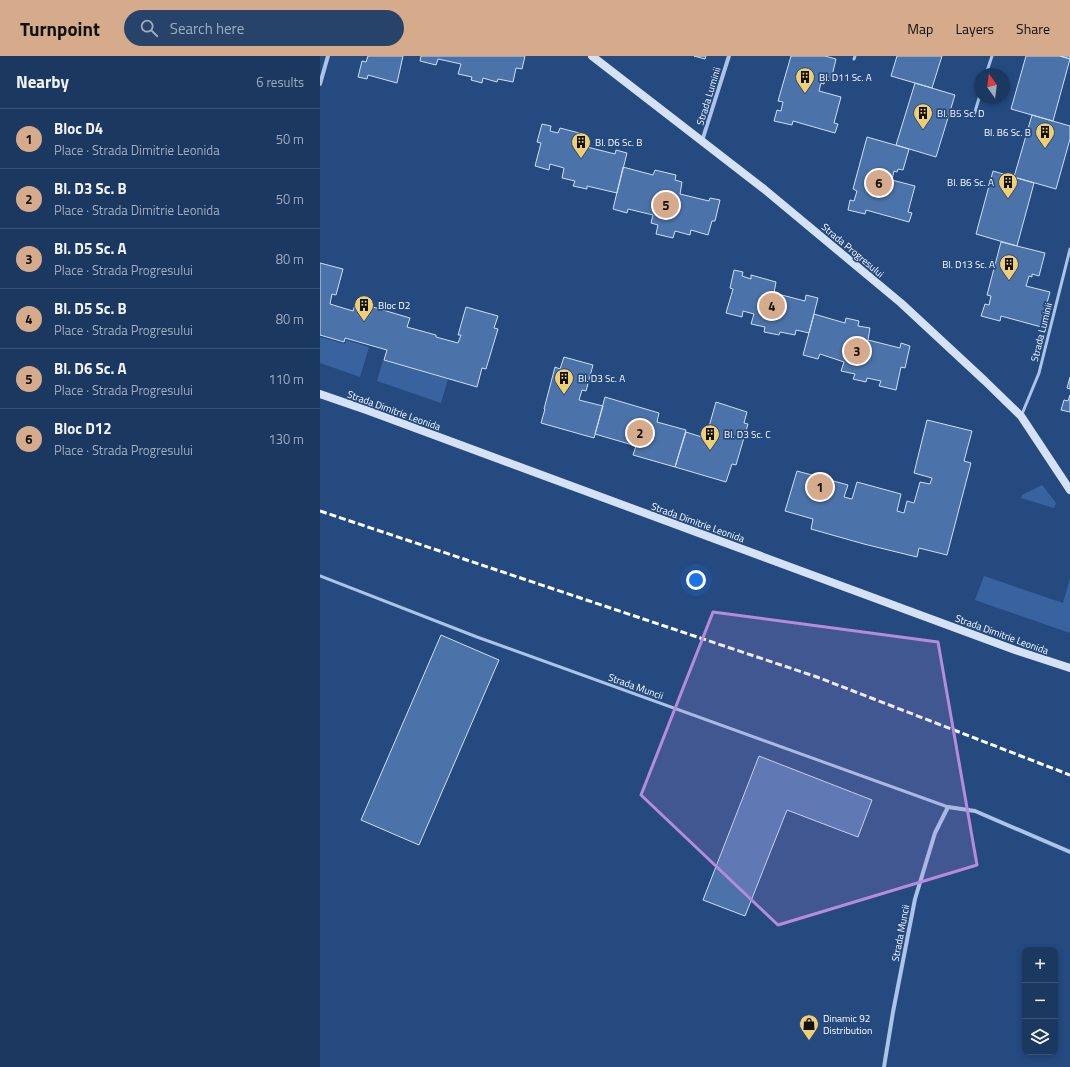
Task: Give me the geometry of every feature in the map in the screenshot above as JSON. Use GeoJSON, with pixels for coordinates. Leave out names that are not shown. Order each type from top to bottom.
{"type":"FeatureCollection","features":[{"type":"Feature","properties":{"kind":"main road","name":"Strada Progresului"},"geometry":{"type":"LineString","coordinates":[[592,56],[791,210],[901,303],[1021,416],[1070,490]]}},
{"type":"Feature","properties":{"kind":"main road","name":"Strada Dimitrie Leonida"},"geometry":{"type":"LineString","coordinates":[[320,394],[1015,650],[1070,668]]}},
{"type":"Feature","properties":{"kind":"street"},"geometry":{"type":"LineString","coordinates":[[320,84],[328,56]]}},
{"type":"Feature","properties":{"kind":"street","name":"Strada Luminii"},"geometry":{"type":"LineString","coordinates":[[702,141],[729,56]]}},
{"type":"Feature","properties":{"kind":"street","name":"Strada Muncii"},"geometry":{"type":"LineString","coordinates":[[884,1067],[915,899],[935,832],[948,807],[975,811],[1070,852]]}},
{"type":"Feature","properties":{"kind":"lane"},"geometry":{"type":"LineString","coordinates":[[988,68],[992,56]]}},
{"type":"Feature","properties":{"kind":"lane"},"geometry":{"type":"LineString","coordinates":[[974,116],[977,104]]}},
{"type":"Feature","properties":{"kind":"lane","name":"Strada Luminii"},"geometry":{"type":"LineString","coordinates":[[1021,416],[1039,373],[1070,249]]}},
{"type":"Feature","properties":{"kind":"lane","name":"Strada Muncii"},"geometry":{"type":"LineString","coordinates":[[320,576],[477,637],[948,807]]}},
{"type":"Feature","properties":{"kind":"highlighted area"},"geometry":{"type":"Polygon","coordinates":[[[713,612],[938,642],[977,865],[778,925],[641,795],[713,612]]]}},
{"type":"Feature","properties":{"kind":"shaded area"},"geometry":{"type":"Polygon","coordinates":[[[320,337],[345,344],[346,340],[369,347],[360,377],[320,363],[320,337]]]}},
{"type":"Feature","properties":{"kind":"shaded area"},"geometry":{"type":"Polygon","coordinates":[[[383,360],[448,379],[441,403],[377,381],[383,360]]]}},
{"type":"Feature","properties":{"kind":"shaded area"},"geometry":{"type":"Polygon","coordinates":[[[1042,485],[1056,503],[1054,508],[1021,498],[1022,495],[1042,485]]]}},
{"type":"Feature","properties":{"kind":"shaded area"},"geometry":{"type":"Polygon","coordinates":[[[984,576],[1063,603],[1070,578],[1070,633],[975,600],[984,576]]]}},
{"type":"Feature","properties":{"kind":"building"},"geometry":{"type":"Polygon","coordinates":[[[368,56],[403,56],[397,83],[368,75],[367,79],[358,77],[362,61],[366,62],[368,56]]]}},
{"type":"Feature","properties":{"kind":"building"},"geometry":{"type":"Polygon","coordinates":[[[421,56],[525,56],[522,69],[516,68],[513,82],[498,79],[497,82],[483,78],[482,83],[471,80],[472,77],[458,74],[461,64],[438,59],[436,65],[420,61],[421,56]]]}},
{"type":"Feature","properties":{"kind":"building"},"geometry":{"type":"Polygon","coordinates":[[[694,56],[706,56],[705,59],[694,56]]]}},
{"type":"Feature","properties":{"kind":"building","name":"Bl. D11 Sc. A"},"geometry":{"type":"Polygon","coordinates":[[[791,56],[825,56],[836,59],[831,80],[825,79],[824,84],[821,83],[819,91],[841,97],[834,123],[838,124],[835,133],[793,121],[792,125],[774,121],[777,110],[781,111],[783,102],[778,101],[791,56]]]}},
{"type":"Feature","properties":{"kind":"building"},"geometry":{"type":"Polygon","coordinates":[[[897,56],[942,56],[932,88],[891,76],[897,56]]]}},
{"type":"Feature","properties":{"kind":"building"},"geometry":{"type":"Polygon","coordinates":[[[1026,56],[1060,56],[1070,59],[1053,121],[1011,109],[1026,56]]]}},
{"type":"Feature","properties":{"kind":"building"},"geometry":{"type":"Polygon","coordinates":[[[1060,56],[1070,56],[1070,59],[1060,56]]]}},
{"type":"Feature","properties":{"kind":"building","name":"Bl. B5 Sc. D"},"geometry":{"type":"Polygon","coordinates":[[[915,83],[955,95],[936,157],[896,145],[915,83]]]}},
{"type":"Feature","properties":{"kind":"building","name":"Bl. B6 Sc. B"},"geometry":{"type":"Polygon","coordinates":[[[1032,115],[1070,126],[1070,139],[1056,189],[1014,177],[1032,115]]]}},
{"type":"Feature","properties":{"kind":"building","name":"Bl. D6 Sc. B"},"geometry":{"type":"Polygon","coordinates":[[[542,124],[551,126],[550,131],[558,133],[560,128],[587,135],[584,146],[615,154],[616,150],[627,153],[617,193],[587,186],[587,189],[573,186],[575,181],[562,178],[564,168],[550,164],[549,170],[535,166],[541,143],[537,142],[542,124]]]}},
{"type":"Feature","properties":{"kind":"building"},"geometry":{"type":"Polygon","coordinates":[[[867,137],[909,149],[903,170],[898,169],[897,172],[894,171],[892,180],[915,186],[908,212],[912,213],[909,222],[866,210],[865,214],[848,210],[850,200],[854,201],[857,191],[853,189],[867,137]]]}},
{"type":"Feature","properties":{"kind":"building"},"geometry":{"type":"Polygon","coordinates":[[[623,167],[653,175],[655,170],[676,175],[675,180],[682,182],[680,194],[709,201],[710,198],[720,200],[715,221],[712,221],[708,235],[691,230],[690,235],[675,231],[673,238],[656,234],[658,225],[651,223],[653,215],[628,209],[627,213],[613,209],[623,167]]]}},
{"type":"Feature","properties":{"kind":"building","name":"Bl. B6 Sc. A"},"geometry":{"type":"Polygon","coordinates":[[[993,171],[1034,183],[1017,246],[976,234],[993,171]]]}},
{"type":"Feature","properties":{"kind":"building","name":"Bl. D13 Sc. A"},"geometry":{"type":"Polygon","coordinates":[[[1001,242],[1045,253],[1039,276],[1032,274],[1032,277],[1029,276],[1026,286],[1050,292],[1043,317],[1047,318],[1045,328],[1001,316],[1000,321],[981,316],[985,304],[989,305],[991,296],[987,295],[1001,242]]]}},
{"type":"Feature","properties":{"kind":"building","name":"Bloc D2"},"geometry":{"type":"Polygon","coordinates":[[[320,263],[343,269],[336,295],[332,294],[330,304],[353,311],[356,302],[410,318],[407,327],[436,335],[436,337],[458,343],[461,335],[458,335],[466,307],[498,316],[494,328],[498,329],[486,369],[482,368],[477,387],[384,360],[387,350],[345,338],[344,342],[320,335],[320,263]]]}},
{"type":"Feature","properties":{"kind":"building"},"geometry":{"type":"Polygon","coordinates":[[[734,270],[743,272],[742,276],[751,279],[751,275],[776,282],[774,293],[805,301],[806,295],[818,298],[809,333],[796,330],[795,335],[780,332],[779,335],[764,332],[765,327],[751,324],[754,314],[743,311],[742,317],[726,313],[733,289],[730,288],[734,270]]]}},
{"type":"Feature","properties":{"kind":"building"},"geometry":{"type":"Polygon","coordinates":[[[814,314],[845,323],[846,318],[859,321],[858,326],[870,328],[868,340],[900,348],[901,343],[910,346],[905,368],[901,367],[896,390],[879,386],[881,381],[867,378],[866,382],[853,379],[855,374],[841,371],[844,362],[820,354],[818,359],[803,355],[814,314]]]}},
{"type":"Feature","properties":{"kind":"building","name":"Bl. D3 Sc. A"},"geometry":{"type":"Polygon","coordinates":[[[564,357],[593,365],[586,391],[582,390],[579,400],[603,406],[594,438],[541,423],[555,367],[560,369],[564,357]]]}},
{"type":"Feature","properties":{"kind":"building"},"geometry":{"type":"Polygon","coordinates":[[[1070,377],[1070,389],[1067,388],[1070,377]]]}},
{"type":"Feature","properties":{"kind":"building"},"geometry":{"type":"Polygon","coordinates":[[[1070,395],[1070,412],[1061,410],[1064,400],[1068,401],[1070,395]]]}},
{"type":"Feature","properties":{"kind":"building"},"geometry":{"type":"Polygon","coordinates":[[[605,397],[659,413],[657,422],[686,430],[675,467],[633,455],[636,446],[595,434],[605,397]]]}},
{"type":"Feature","properties":{"kind":"building","name":"Bl. D3 Sc. C"},"geometry":{"type":"Polygon","coordinates":[[[716,402],[747,412],[744,423],[748,424],[736,465],[732,464],[726,482],[675,467],[686,432],[708,439],[710,431],[708,430],[716,402]]]}},
{"type":"Feature","properties":{"kind":"building"},"geometry":{"type":"Polygon","coordinates":[[[927,420],[972,431],[964,461],[971,463],[947,555],[919,548],[917,557],[864,544],[811,529],[813,519],[785,511],[797,471],[848,485],[844,497],[852,499],[857,482],[901,494],[897,511],[904,513],[907,501],[914,503],[920,482],[930,484],[932,478],[914,473],[927,420]]]}},
{"type":"Feature","properties":{"kind":"building"},"geometry":{"type":"Polygon","coordinates":[[[441,635],[499,660],[419,845],[361,820],[441,635]]]}},
{"type":"Feature","properties":{"kind":"building"},"geometry":{"type":"Polygon","coordinates":[[[759,756],[872,800],[858,837],[787,810],[745,916],[703,900],[759,756]]]}},
{"type":"Feature","properties":{"kind":"railway"},"geometry":{"type":"LineString","coordinates":[[320,511],[817,677],[1070,775]]}},
{"type":"Feature","properties":{"kind":"place","name":"Bl. D11 Sc. A"},"geometry":{"type":"Point","coordinates":[805,94]}},
{"type":"Feature","properties":{"kind":"place","name":"Bl. B5 Sc. D"},"geometry":{"type":"Point","coordinates":[923,130]}},
{"type":"Feature","properties":{"kind":"place","name":"Bl. B6 Sc. B"},"geometry":{"type":"Point","coordinates":[1045,149]}},
{"type":"Feature","properties":{"kind":"place","name":"Bl. D6 Sc. B"},"geometry":{"type":"Point","coordinates":[581,159]}},
{"type":"Feature","properties":{"kind":"place","name":"Bloc D12"},"geometry":{"type":"Point","coordinates":[879,183]}},
{"type":"Feature","properties":{"kind":"place","name":"Bl. B6 Sc. A"},"geometry":{"type":"Point","coordinates":[1008,199]}},
{"type":"Feature","properties":{"kind":"place","name":"Bl. D6 Sc. A"},"geometry":{"type":"Point","coordinates":[666,205]}},
{"type":"Feature","properties":{"kind":"place","name":"Bl. D13 Sc. A"},"geometry":{"type":"Point","coordinates":[1009,281]}},
{"type":"Feature","properties":{"kind":"place","name":"Bl. D5 Sc. B"},"geometry":{"type":"Point","coordinates":[772,306]}},
{"type":"Feature","properties":{"kind":"place","name":"Bloc D2"},"geometry":{"type":"Point","coordinates":[364,322]}},
{"type":"Feature","properties":{"kind":"place","name":"Bl. D5 Sc. A"},"geometry":{"type":"Point","coordinates":[857,351]}},
{"type":"Feature","properties":{"kind":"place","name":"Bl. D3 Sc. A"},"geometry":{"type":"Point","coordinates":[564,395]}},
{"type":"Feature","properties":{"kind":"place","name":"Bl. D3 Sc. B"},"geometry":{"type":"Point","coordinates":[640,433]}},
{"type":"Feature","properties":{"kind":"place","name":"Bl. D3 Sc. C"},"geometry":{"type":"Point","coordinates":[710,451]}},
{"type":"Feature","properties":{"kind":"place","name":"Bloc D4"},"geometry":{"type":"Point","coordinates":[820,487]}},
{"type":"Feature","properties":{"kind":"place","name":"Dinamic 92 Distribution"},"geometry":{"type":"Point","coordinates":[809,1041]}}]}
